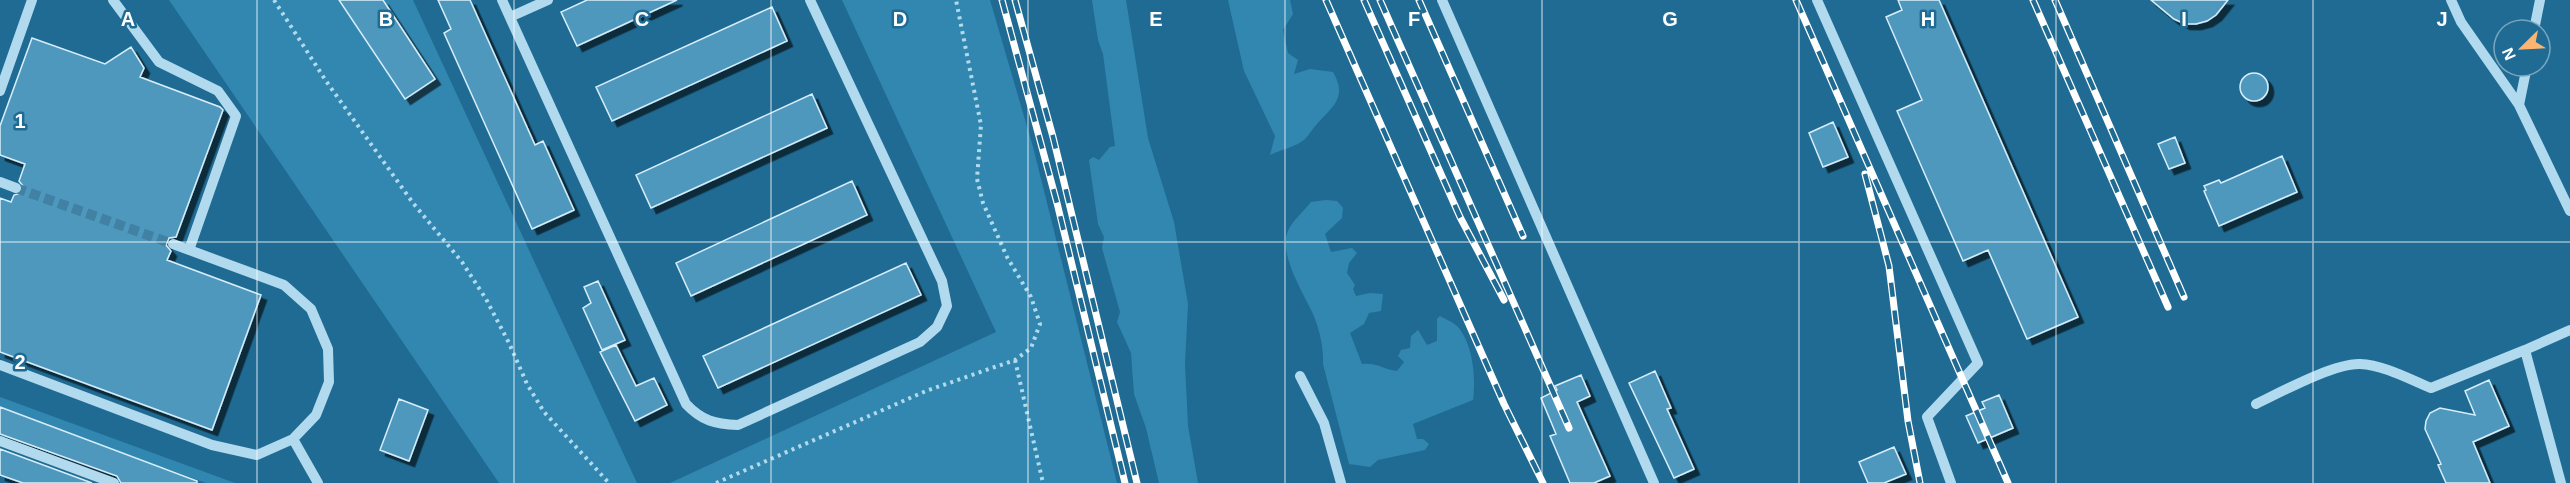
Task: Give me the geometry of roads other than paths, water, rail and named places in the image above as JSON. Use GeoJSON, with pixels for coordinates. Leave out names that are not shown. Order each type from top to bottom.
{"type":"FeatureCollection","features":[{"type":"Feature","properties":{"kind":"lane"},"geometry":{"type":"LineString","coordinates":[[0,91],[32,0]]}},
{"type":"Feature","properties":{"kind":"lane"},"geometry":{"type":"LineString","coordinates":[[114,0],[159,62],[218,91],[236,116],[189,250]]}},
{"type":"Feature","properties":{"kind":"lane"},"geometry":{"type":"LineString","coordinates":[[502,0],[686,404],[698,417],[717,424],[738,426],[920,342],[937,327],[947,306],[942,282],[810,0]]}},
{"type":"Feature","properties":{"kind":"lane"},"geometry":{"type":"LineString","coordinates":[[510,17],[548,0]]}},
{"type":"Feature","properties":{"kind":"lane"},"geometry":{"type":"LineString","coordinates":[[1442,0],[1654,483]]}},
{"type":"Feature","properties":{"kind":"lane"},"geometry":{"type":"LineString","coordinates":[[1817,0],[1978,363],[1927,417],[1951,483]]}},
{"type":"Feature","properties":{"kind":"lane"},"geometry":{"type":"LineString","coordinates":[[2451,0],[2461,22],[2519,105],[2570,211]]}},
{"type":"Feature","properties":{"kind":"lane"},"geometry":{"type":"LineString","coordinates":[[2536,18],[2540,0]]}},
{"type":"Feature","properties":{"kind":"lane"},"geometry":{"type":"LineString","coordinates":[[2519,105],[2525,78]]}},
{"type":"Feature","properties":{"kind":"lane"},"geometry":{"type":"LineString","coordinates":[[0,182],[16,188]]}},
{"type":"Feature","properties":{"kind":"lane"},"geometry":{"type":"LineString","coordinates":[[0,364],[212,445],[257,455],[293,439],[316,415],[329,382],[328,349],[311,309],[284,285],[173,244]]}},
{"type":"Feature","properties":{"kind":"lane"},"geometry":{"type":"LineString","coordinates":[[2256,404],[2328,371],[2360,364],[2394,373],[2431,388],[2570,330]]}},
{"type":"Feature","properties":{"kind":"lane"},"geometry":{"type":"LineString","coordinates":[[2525,350],[2561,483]]}},
{"type":"Feature","properties":{"kind":"lane"},"geometry":{"type":"LineString","coordinates":[[1300,376],[1324,423],[1341,483]]}},
{"type":"Feature","properties":{"kind":"lane"},"geometry":{"type":"LineString","coordinates":[[293,439],[318,483]]}},
{"type":"Feature","properties":{"kind":"lane"},"geometry":{"type":"LineString","coordinates":[[0,441],[114,483]]}},
{"type":"Feature","properties":{"kind":"tunnel"},"geometry":{"type":"LineString","coordinates":[[16,188],[173,244]]}},
{"type":"Feature","properties":{"kind":"railway"},"geometry":{"type":"LineString","coordinates":[[1002,0],[1057,203],[1125,483]]}},
{"type":"Feature","properties":{"kind":"railway"},"geometry":{"type":"LineString","coordinates":[[1015,0],[1053,137],[1137,483]]}},
{"type":"Feature","properties":{"kind":"railway"},"geometry":{"type":"LineString","coordinates":[[1326,0],[1504,404],[1543,483]]}},
{"type":"Feature","properties":{"kind":"railway"},"geometry":{"type":"LineString","coordinates":[[1364,0],[1460,217],[1504,300]]}},
{"type":"Feature","properties":{"kind":"railway"},"geometry":{"type":"LineString","coordinates":[[1380,0],[1569,428]]}},
{"type":"Feature","properties":{"kind":"railway"},"geometry":{"type":"LineString","coordinates":[[1419,0],[1523,236]]}},
{"type":"Feature","properties":{"kind":"railway"},"geometry":{"type":"LineString","coordinates":[[1796,0],[2008,483]]}},
{"type":"Feature","properties":{"kind":"railway"},"geometry":{"type":"LineString","coordinates":[[2033,0],[2168,307]]}},
{"type":"Feature","properties":{"kind":"railway"},"geometry":{"type":"LineString","coordinates":[[2055,0],[2184,297]]}},
{"type":"Feature","properties":{"kind":"railway"},"geometry":{"type":"LineString","coordinates":[[1865,174],[1889,266],[1908,421],[1920,483]]}}]}
